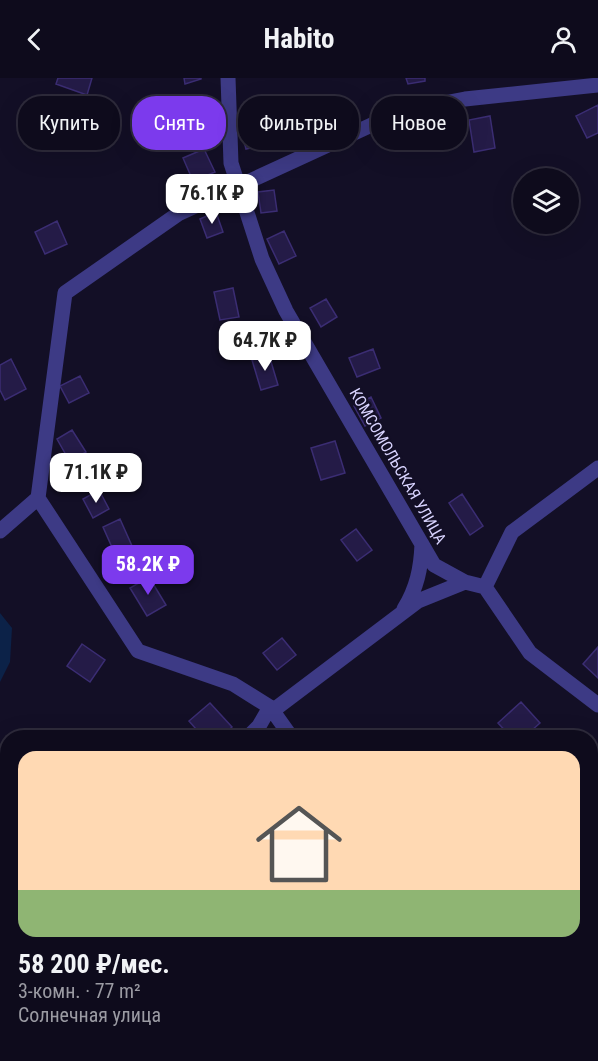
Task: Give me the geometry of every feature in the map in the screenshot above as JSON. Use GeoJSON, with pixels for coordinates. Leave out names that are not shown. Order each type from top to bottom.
{"type":"FeatureCollection","features":[{"type":"Feature","properties":{"kind":"street","name":"КОМСОМОЛЬСКАЯ УЛИЦА"},"geometry":{"type":"LineString","coordinates":[[228,78],[231,163],[262,259],[286,311],[434,565],[465,582],[485,587]]}},
{"type":"Feature","properties":{"kind":"street"},"geometry":{"type":"LineString","coordinates":[[465,582],[418,601],[275,709],[233,684],[138,651],[38,498],[65,293],[178,214],[402,111],[465,99],[598,85]]}},
{"type":"Feature","properties":{"kind":"street"},"geometry":{"type":"LineString","coordinates":[[598,468],[512,532],[485,587],[530,653],[598,705]]}},
{"type":"Feature","properties":{"kind":"street"},"geometry":{"type":"LineString","coordinates":[[0,531],[38,498]]}},
{"type":"Feature","properties":{"kind":"street"},"geometry":{"type":"LineString","coordinates":[[400,614],[413,594],[421,567],[422,544]]}},
{"type":"Feature","properties":{"kind":"street"},"geometry":{"type":"LineString","coordinates":[[255,730],[270,706]]}},
{"type":"Feature","properties":{"kind":"street"},"geometry":{"type":"LineString","coordinates":[[270,706],[286,730]]}},
{"type":"Feature","properties":{"kind":"water"},"geometry":{"type":"Polygon","coordinates":[[[0,613],[12,628],[10,662],[0,682],[0,613]]]}},
{"type":"Feature","properties":{"kind":"building"},"geometry":{"type":"Polygon","coordinates":[[[58,78],[92,78],[87,95],[56,84],[58,78]]]}},
{"type":"Feature","properties":{"kind":"building"},"geometry":{"type":"Polygon","coordinates":[[[184,78],[201,78],[201,79],[185,84],[184,78]]]}},
{"type":"Feature","properties":{"kind":"building"},"geometry":{"type":"Polygon","coordinates":[[[406,78],[425,78],[425,81],[408,84],[406,78]]]}},
{"type":"Feature","properties":{"kind":"building"},"geometry":{"type":"Polygon","coordinates":[[[598,105],[598,133],[587,138],[576,116],[598,105]]]}},
{"type":"Feature","properties":{"kind":"building"},"geometry":{"type":"Polygon","coordinates":[[[490,116],[495,148],[474,152],[469,120],[490,116]]]}},
{"type":"Feature","properties":{"kind":"building"},"geometry":{"type":"Polygon","coordinates":[[[204,150],[215,172],[193,181],[183,158],[204,150]]]}},
{"type":"Feature","properties":{"kind":"building"},"geometry":{"type":"Polygon","coordinates":[[[274,190],[277,211],[261,213],[258,192],[274,190]]]}},
{"type":"Feature","properties":{"kind":"building"},"geometry":{"type":"Polygon","coordinates":[[[216,212],[223,232],[207,238],[200,219],[216,212]]]}},
{"type":"Feature","properties":{"kind":"building"},"geometry":{"type":"Polygon","coordinates":[[[57,221],[67,244],[45,254],[35,232],[57,221]]]}},
{"type":"Feature","properties":{"kind":"building"},"geometry":{"type":"Polygon","coordinates":[[[284,231],[296,256],[279,264],[267,239],[284,231]]]}},
{"type":"Feature","properties":{"kind":"building"},"geometry":{"type":"Polygon","coordinates":[[[233,288],[239,317],[220,320],[214,292],[233,288]]]}},
{"type":"Feature","properties":{"kind":"building"},"geometry":{"type":"Polygon","coordinates":[[[326,299],[337,317],[321,327],[310,308],[326,299]]]}},
{"type":"Feature","properties":{"kind":"building"},"geometry":{"type":"Polygon","coordinates":[[[373,349],[380,368],[357,377],[349,358],[373,349]]]}},
{"type":"Feature","properties":{"kind":"building"},"geometry":{"type":"Polygon","coordinates":[[[269,355],[278,385],[261,390],[252,360],[269,355]]]}},
{"type":"Feature","properties":{"kind":"building"},"geometry":{"type":"Polygon","coordinates":[[[11,359],[26,389],[5,400],[0,390],[0,365],[11,359]]]}},
{"type":"Feature","properties":{"kind":"building"},"geometry":{"type":"Polygon","coordinates":[[[80,376],[89,393],[69,403],[60,386],[80,376]]]}},
{"type":"Feature","properties":{"kind":"building"},"geometry":{"type":"Polygon","coordinates":[[[371,397],[381,418],[365,426],[354,406],[371,397]]]}},
{"type":"Feature","properties":{"kind":"building"},"geometry":{"type":"Polygon","coordinates":[[[72,430],[86,452],[70,462],[57,439],[72,430]]]}},
{"type":"Feature","properties":{"kind":"building"},"geometry":{"type":"Polygon","coordinates":[[[335,441],[345,473],[321,480],[311,448],[335,441]]]}},
{"type":"Feature","properties":{"kind":"building"},"geometry":{"type":"Polygon","coordinates":[[[99,490],[109,509],[93,518],[83,499],[99,490]]]}},
{"type":"Feature","properties":{"kind":"building"},"geometry":{"type":"Polygon","coordinates":[[[462,494],[483,526],[470,535],[449,503],[462,494]]]}},
{"type":"Feature","properties":{"kind":"building"},"geometry":{"type":"Polygon","coordinates":[[[120,519],[132,546],[115,554],[103,527],[120,519]]]}},
{"type":"Feature","properties":{"kind":"building"},"geometry":{"type":"Polygon","coordinates":[[[356,529],[372,550],[357,561],[341,540],[356,529]]]}},
{"type":"Feature","properties":{"kind":"building"},"geometry":{"type":"Polygon","coordinates":[[[149,577],[166,605],[147,616],[130,588],[149,577]]]}},
{"type":"Feature","properties":{"kind":"building"},"geometry":{"type":"Polygon","coordinates":[[[282,638],[296,655],[277,670],[263,653],[282,638]]]}},
{"type":"Feature","properties":{"kind":"building"},"geometry":{"type":"Polygon","coordinates":[[[82,644],[105,660],[90,682],[67,666],[82,644]]]}},
{"type":"Feature","properties":{"kind":"building"},"geometry":{"type":"Polygon","coordinates":[[[598,647],[598,678],[583,664],[598,647]]]}},
{"type":"Feature","properties":{"kind":"building"},"geometry":{"type":"Polygon","coordinates":[[[521,702],[540,723],[532,730],[505,730],[498,723],[521,702]]]}},
{"type":"Feature","properties":{"kind":"building"},"geometry":{"type":"Polygon","coordinates":[[[210,703],[232,727],[229,730],[197,730],[189,721],[210,703]]]}}]}
